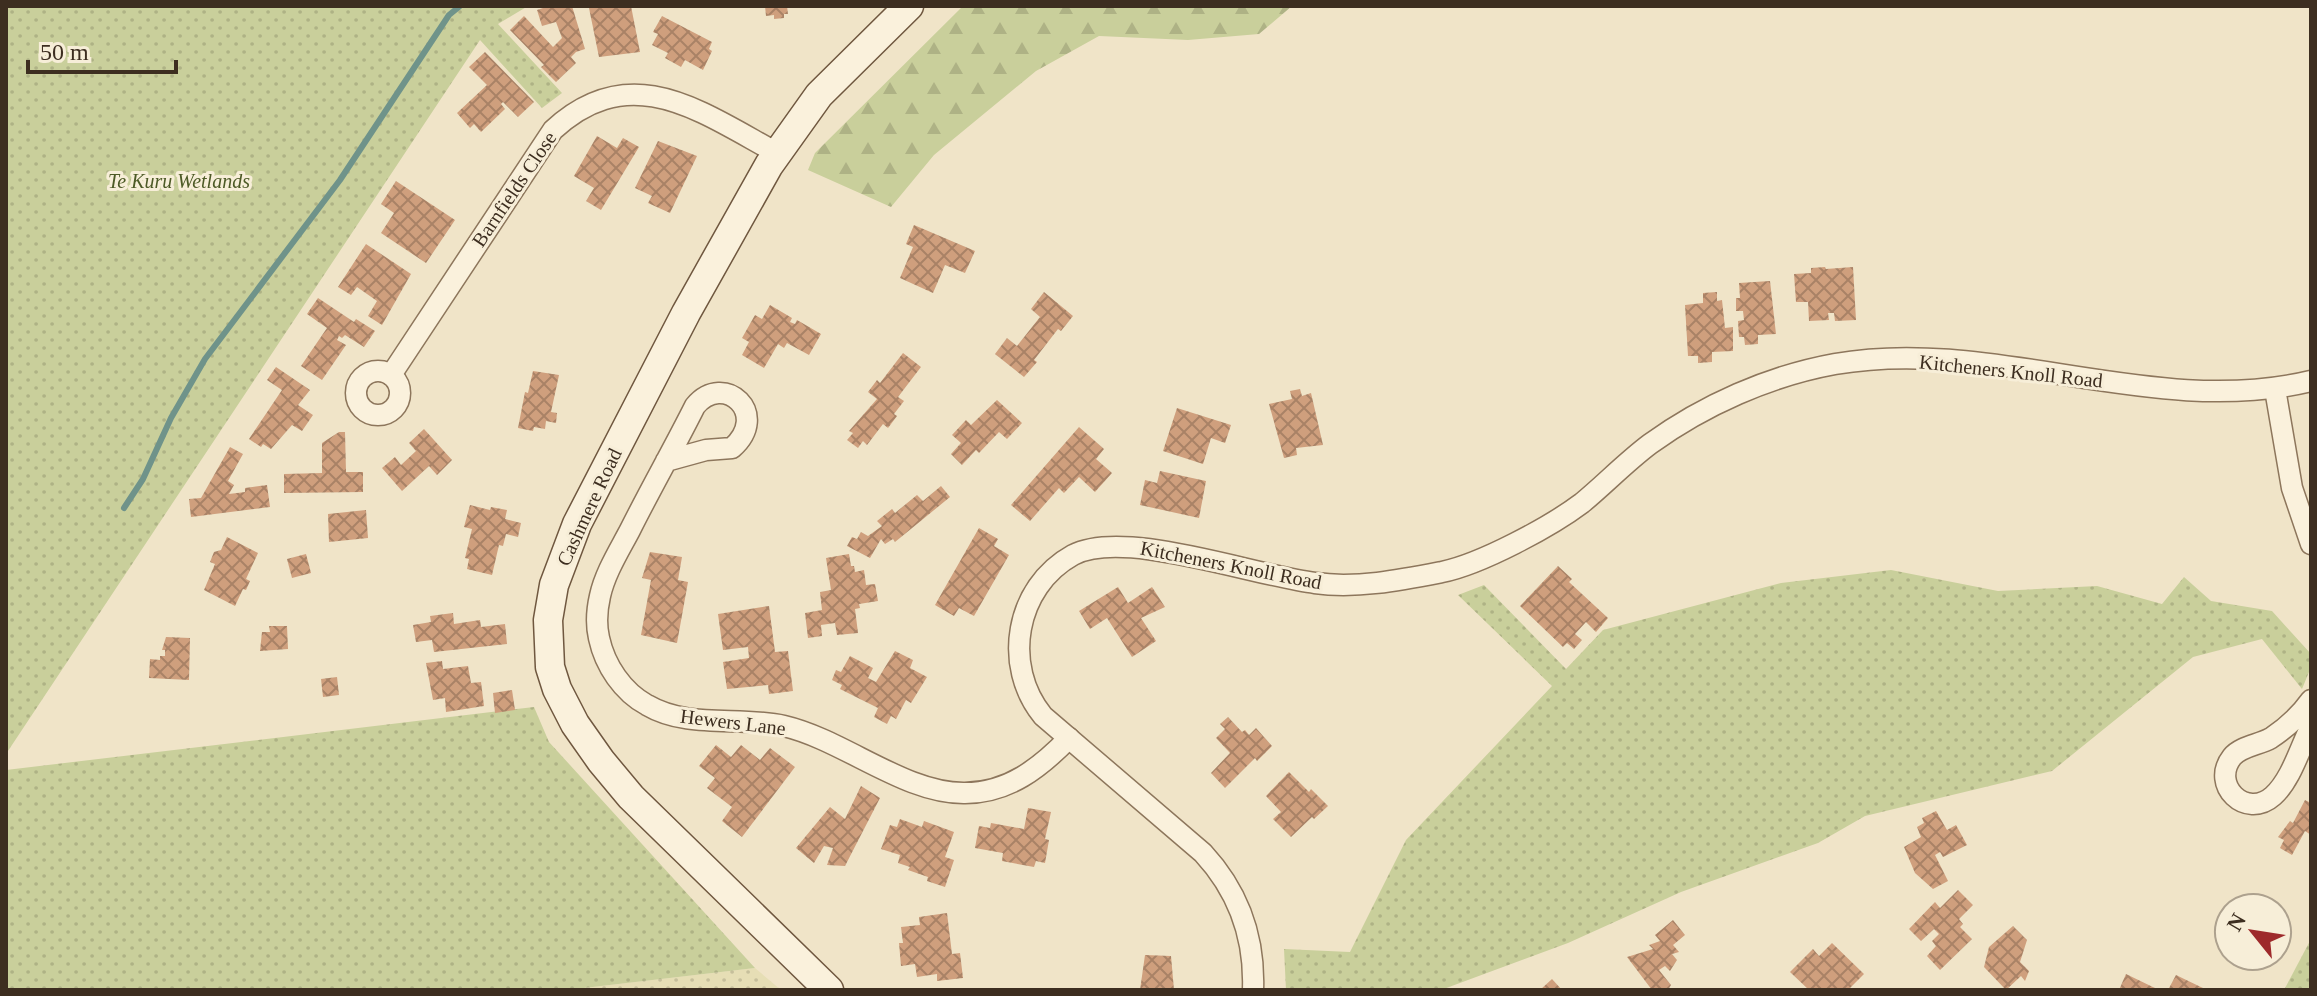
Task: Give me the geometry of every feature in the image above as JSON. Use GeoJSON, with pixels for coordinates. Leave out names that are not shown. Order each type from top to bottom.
{"type":"FeatureCollection","features":[{"type":"Feature","properties":{"kind":"street","name":"Cashmere Road"},"geometry":{"type":"LineString","coordinates":[[829,990],[631,797],[601,761],[575,724],[557,689],[550,667],[550,599],[577,524],[686,313],[777,153],[819,95],[909,6]]}},
{"type":"Feature","properties":{"kind":"street","name":"Barnfields Close"},"geometry":{"type":"LineString","coordinates":[[391,375],[553,130],[566,117],[586,105],[630,94],[669,98],[777,153]]}},
{"type":"Feature","properties":{"kind":"street","name":"Kitcheners Knoll Road"},"geometry":{"type":"LineString","coordinates":[[1253,990],[1248,927],[1218,870],[1203,853],[1069,738],[1032,702],[1021,671],[1019,632],[1029,605],[1045,578],[1075,554],[1091,548],[1125,546],[1150,549],[1317,584],[1363,584],[1446,571],[1503,550],[1579,505],[1651,444],[1713,405],[1770,381],[1836,364],[1951,360],[2178,390],[2275,389],[2311,381]]}},
{"type":"Feature","properties":{"kind":"street"},"geometry":{"type":"LineString","coordinates":[[2275,389],[2292,488],[2311,544]]}},
{"type":"Feature","properties":{"kind":"street","name":"Hewers Lane"},"geometry":{"type":"LineString","coordinates":[[666,461],[609,570],[600,595],[597,618],[599,638],[615,677],[644,704],[682,718],[751,721],[808,733],[846,748],[912,782],[940,791],[965,793],[987,791],[1027,776],[1044,764],[1069,738]]}},
{"type":"Feature","properties":{"kind":"street"},"geometry":{"type":"LineString","coordinates":[[2311,700],[2303,711],[2269,739],[2233,756],[2227,767],[2226,780],[2230,794],[2240,803],[2254,805],[2270,799],[2283,782],[2311,726]]}},
{"type":"Feature","properties":{"kind":"shaded area"},"geometry":{"type":"Polygon","coordinates":[[[755,968],[781,990],[567,990],[755,968]]]}},
{"type":"Feature","properties":{"kind":"green space","name":"Te Kuru Wetlands"},"geometry":{"type":"Polygon","coordinates":[[[6,6],[528,6],[498,24],[562,93],[542,108],[480,40],[6,754],[6,6]]]}},
{"type":"Feature","properties":{"kind":"green space"},"geometry":{"type":"Polygon","coordinates":[[[963,6],[1292,6],[1259,34],[1188,40],[1099,36],[1036,71],[934,155],[891,207],[808,170],[815,153],[963,6]]]}},
{"type":"Feature","properties":{"kind":"green space"},"geometry":{"type":"Polygon","coordinates":[[[1891,570],[1998,591],[2097,586],[2162,604],[2184,577],[2211,601],[2272,611],[2311,654],[2311,667],[2302,689],[2262,639],[2193,657],[2052,771],[1865,816],[1818,843],[1681,892],[1568,943],[1441,990],[1286,990],[1284,949],[1350,952],[1406,840],[1552,686],[1458,595],[1484,585],[1566,669],[1603,630],[1781,583],[1891,570]]]}},
{"type":"Feature","properties":{"kind":"green space"},"geometry":{"type":"Polygon","coordinates":[[[534,707],[549,742],[755,968],[567,990],[6,990],[6,770],[534,707]]]}},
{"type":"Feature","properties":{"kind":"green space"},"geometry":{"type":"Polygon","coordinates":[[[2311,939],[2311,983],[2308,990],[2284,990],[2311,939]]]}},
{"type":"Feature","properties":{"kind":"building"},"geometry":{"type":"Polygon","coordinates":[[[549,6],[572,6],[585,49],[571,57],[576,63],[556,82],[510,30],[524,16],[553,47],[562,38],[556,22],[542,26],[537,10],[549,6]]]}},
{"type":"Feature","properties":{"kind":"building"},"geometry":{"type":"Polygon","coordinates":[[[631,6],[640,52],[599,57],[589,8],[631,6]]]}},
{"type":"Feature","properties":{"kind":"building"},"geometry":{"type":"Polygon","coordinates":[[[765,6],[787,6],[788,14],[784,14],[784,18],[774,19],[774,15],[766,16],[765,6]]]}},
{"type":"Feature","properties":{"kind":"building"},"geometry":{"type":"Polygon","coordinates":[[[662,16],[712,42],[709,49],[712,51],[703,70],[685,60],[681,67],[665,58],[668,53],[652,45],[658,34],[653,32],[662,16]]]}},
{"type":"Feature","properties":{"kind":"building"},"geometry":{"type":"Polygon","coordinates":[[[485,52],[534,102],[518,117],[503,102],[501,104],[505,109],[481,132],[474,124],[470,128],[457,113],[487,85],[469,67],[485,52]]]}},
{"type":"Feature","properties":{"kind":"building"},"geometry":{"type":"Polygon","coordinates":[[[597,136],[617,148],[623,138],[639,147],[601,210],[586,201],[594,188],[574,176],[597,136]]]}},
{"type":"Feature","properties":{"kind":"building"},"geometry":{"type":"Polygon","coordinates":[[[658,141],[697,156],[670,213],[648,203],[652,196],[635,188],[658,141]]]}},
{"type":"Feature","properties":{"kind":"building"},"geometry":{"type":"Polygon","coordinates":[[[396,181],[455,220],[426,263],[381,233],[394,213],[381,204],[396,181]]]}},
{"type":"Feature","properties":{"kind":"building"},"geometry":{"type":"Polygon","coordinates":[[[914,225],[975,251],[965,273],[945,265],[933,293],[900,278],[913,247],[906,244],[914,225]]]}},
{"type":"Feature","properties":{"kind":"building"},"geometry":{"type":"Polygon","coordinates":[[[366,244],[411,274],[382,325],[368,316],[377,301],[357,287],[351,295],[338,287],[366,244]]]}},
{"type":"Feature","properties":{"kind":"building"},"geometry":{"type":"Polygon","coordinates":[[[1853,267],[1856,320],[1835,321],[1834,313],[1828,313],[1829,320],[1809,321],[1808,302],[1796,302],[1794,274],[1811,273],[1811,268],[1853,267]]]}},
{"type":"Feature","properties":{"kind":"building"},"geometry":{"type":"Polygon","coordinates":[[[1770,281],[1776,334],[1758,335],[1758,344],[1745,345],[1744,337],[1739,337],[1738,321],[1744,320],[1743,311],[1736,311],[1736,298],[1740,298],[1739,283],[1770,281]]]}},
{"type":"Feature","properties":{"kind":"building"},"geometry":{"type":"Polygon","coordinates":[[[1044,292],[1073,316],[1061,331],[1058,329],[1024,377],[995,354],[1007,338],[1017,346],[1040,317],[1031,309],[1044,292]]]}},
{"type":"Feature","properties":{"kind":"building"},"geometry":{"type":"Polygon","coordinates":[[[1717,292],[1717,301],[1722,300],[1725,328],[1733,327],[1733,351],[1712,352],[1712,362],[1698,363],[1698,356],[1688,356],[1685,305],[1703,303],[1703,293],[1717,292]]]}},
{"type":"Feature","properties":{"kind":"building"},"geometry":{"type":"Polygon","coordinates":[[[318,298],[354,322],[356,319],[375,331],[364,347],[345,335],[342,338],[339,336],[337,340],[346,345],[322,380],[301,366],[327,328],[307,314],[318,298]]]}},
{"type":"Feature","properties":{"kind":"building"},"geometry":{"type":"Polygon","coordinates":[[[770,305],[792,318],[790,322],[795,324],[797,320],[821,334],[809,355],[787,343],[784,348],[778,344],[764,368],[742,355],[749,342],[742,338],[755,315],[762,319],[770,305]]]}},
{"type":"Feature","properties":{"kind":"building"},"geometry":{"type":"Polygon","coordinates":[[[903,353],[921,367],[898,397],[904,401],[888,428],[883,424],[867,445],[863,441],[858,448],[847,440],[853,433],[849,431],[877,399],[868,392],[877,380],[880,383],[903,353]]]}},
{"type":"Feature","properties":{"kind":"building"},"geometry":{"type":"Polygon","coordinates":[[[276,367],[310,390],[298,405],[313,415],[302,431],[292,425],[271,449],[249,439],[282,390],[267,380],[276,367]]]}},
{"type":"Feature","properties":{"kind":"building"},"geometry":{"type":"Polygon","coordinates":[[[533,371],[559,375],[551,412],[557,413],[556,423],[546,421],[545,429],[534,427],[533,431],[518,428],[533,371]]]}},
{"type":"Feature","properties":{"kind":"building"},"geometry":{"type":"Polygon","coordinates":[[[1300,389],[1302,396],[1311,393],[1323,445],[1296,448],[1297,455],[1284,458],[1269,404],[1292,399],[1290,391],[1300,389]]]}},
{"type":"Feature","properties":{"kind":"building"},"geometry":{"type":"Polygon","coordinates":[[[997,400],[1022,423],[1007,439],[999,432],[962,465],[951,454],[961,443],[952,435],[966,420],[971,425],[997,400]]]}},
{"type":"Feature","properties":{"kind":"building"},"geometry":{"type":"Polygon","coordinates":[[[1177,408],[1231,425],[1225,443],[1211,438],[1203,464],[1163,451],[1177,408]]]}},
{"type":"Feature","properties":{"kind":"building"},"geometry":{"type":"Polygon","coordinates":[[[1079,427],[1104,449],[1096,459],[1112,473],[1095,492],[1079,477],[1064,493],[1059,488],[1030,521],[1011,505],[1079,427]]]}},
{"type":"Feature","properties":{"kind":"building"},"geometry":{"type":"Polygon","coordinates":[[[424,429],[452,460],[437,475],[429,466],[402,491],[382,468],[395,457],[401,465],[416,451],[409,443],[424,429]]]}},
{"type":"Feature","properties":{"kind":"building"},"geometry":{"type":"Polygon","coordinates":[[[339,432],[345,432],[346,472],[363,472],[363,492],[284,493],[284,474],[322,473],[322,443],[339,432]]]}},
{"type":"Feature","properties":{"kind":"building"},"geometry":{"type":"Polygon","coordinates":[[[230,447],[243,454],[228,481],[234,485],[229,494],[267,485],[270,507],[191,517],[189,499],[201,498],[230,447]]]}},
{"type":"Feature","properties":{"kind":"building"},"geometry":{"type":"Polygon","coordinates":[[[1160,471],[1206,481],[1199,518],[1140,505],[1145,480],[1157,483],[1160,471]]]}},
{"type":"Feature","properties":{"kind":"building"},"geometry":{"type":"Polygon","coordinates":[[[941,486],[950,497],[895,542],[893,539],[885,544],[881,539],[870,558],[847,546],[852,537],[857,539],[861,532],[868,536],[882,526],[877,521],[892,509],[895,513],[917,495],[923,501],[941,486]]]}},
{"type":"Feature","properties":{"kind":"building"},"geometry":{"type":"Polygon","coordinates":[[[470,505],[507,510],[505,519],[521,523],[518,537],[506,534],[503,546],[499,545],[492,575],[467,569],[469,559],[465,558],[472,529],[464,527],[470,505]]]}},
{"type":"Feature","properties":{"kind":"building"},"geometry":{"type":"Polygon","coordinates":[[[366,510],[368,538],[329,542],[328,514],[366,510]]]}},
{"type":"Feature","properties":{"kind":"building"},"geometry":{"type":"Polygon","coordinates":[[[979,528],[998,539],[994,546],[1009,555],[974,616],[959,608],[954,616],[935,605],[979,528]]]}},
{"type":"Feature","properties":{"kind":"building"},"geometry":{"type":"Polygon","coordinates":[[[227,537],[258,553],[246,579],[250,581],[235,606],[204,590],[215,564],[210,562],[214,552],[221,550],[227,537]]]}},
{"type":"Feature","properties":{"kind":"building"},"geometry":{"type":"Polygon","coordinates":[[[650,552],[682,557],[678,580],[688,582],[677,643],[641,635],[651,580],[642,578],[650,552]]]}},
{"type":"Feature","properties":{"kind":"building"},"geometry":{"type":"Polygon","coordinates":[[[306,554],[311,573],[292,578],[287,559],[306,554]]]}},
{"type":"Feature","properties":{"kind":"building"},"geometry":{"type":"Polygon","coordinates":[[[849,554],[855,572],[864,570],[866,585],[875,584],[878,601],[859,604],[860,608],[855,609],[858,633],[837,635],[835,623],[821,625],[822,636],[808,638],[805,613],[822,610],[820,592],[831,590],[826,558],[849,554]]]}},
{"type":"Feature","properties":{"kind":"building"},"geometry":{"type":"Polygon","coordinates":[[[1558,566],[1572,579],[1569,582],[1608,618],[1596,632],[1586,622],[1575,634],[1582,640],[1574,649],[1567,643],[1563,647],[1520,606],[1558,566]]]}},
{"type":"Feature","properties":{"kind":"building"},"geometry":{"type":"Polygon","coordinates":[[[1118,587],[1128,603],[1152,587],[1165,607],[1141,618],[1156,641],[1132,657],[1107,618],[1090,629],[1079,611],[1118,587]]]}},
{"type":"Feature","properties":{"kind":"building"},"geometry":{"type":"Polygon","coordinates":[[[769,606],[775,652],[788,651],[793,691],[769,694],[768,685],[727,689],[723,662],[749,658],[748,647],[723,650],[718,614],[769,606]]]}},
{"type":"Feature","properties":{"kind":"building"},"geometry":{"type":"Polygon","coordinates":[[[453,613],[454,624],[480,620],[481,627],[505,624],[507,644],[434,652],[432,640],[416,642],[413,625],[431,622],[430,616],[453,613]]]}},
{"type":"Feature","properties":{"kind":"building"},"geometry":{"type":"Polygon","coordinates":[[[269,626],[287,626],[288,649],[260,651],[262,632],[270,632],[269,626]]]}},
{"type":"Feature","properties":{"kind":"building"},"geometry":{"type":"Polygon","coordinates":[[[166,637],[190,638],[189,680],[149,678],[150,659],[160,660],[160,656],[165,656],[165,650],[162,650],[166,637]]]}},
{"type":"Feature","properties":{"kind":"building"},"geometry":{"type":"Polygon","coordinates":[[[895,651],[913,660],[910,668],[927,677],[911,703],[906,700],[896,719],[891,716],[887,724],[874,717],[878,708],[840,689],[842,685],[832,680],[836,670],[841,672],[850,656],[873,668],[868,678],[876,682],[895,651]]]}},
{"type":"Feature","properties":{"kind":"building"},"geometry":{"type":"Polygon","coordinates":[[[442,661],[443,669],[468,666],[471,683],[481,682],[484,706],[446,712],[445,698],[433,700],[426,663],[442,661]]]}},
{"type":"Feature","properties":{"kind":"building"},"geometry":{"type":"Polygon","coordinates":[[[337,677],[339,695],[323,697],[321,679],[337,677]]]}},
{"type":"Feature","properties":{"kind":"building"},"geometry":{"type":"Polygon","coordinates":[[[512,690],[515,710],[495,713],[493,693],[512,690]]]}},
{"type":"Feature","properties":{"kind":"building"},"geometry":{"type":"Polygon","coordinates":[[[1228,717],[1249,735],[1256,728],[1272,746],[1225,788],[1211,773],[1230,753],[1216,738],[1225,729],[1220,724],[1228,717]]]}},
{"type":"Feature","properties":{"kind":"building"},"geometry":{"type":"Polygon","coordinates":[[[716,745],[731,757],[741,745],[760,760],[770,748],[795,767],[742,837],[722,821],[732,807],[707,788],[715,778],[699,766],[716,745]]]}},
{"type":"Feature","properties":{"kind":"building"},"geometry":{"type":"Polygon","coordinates":[[[1289,772],[1328,806],[1291,837],[1273,819],[1281,812],[1266,796],[1289,772]]]}},
{"type":"Feature","properties":{"kind":"building"},"geometry":{"type":"Polygon","coordinates":[[[861,786],[880,798],[845,866],[827,865],[833,848],[824,846],[814,863],[796,848],[830,807],[845,819],[861,786]]]}},
{"type":"Feature","properties":{"kind":"building"},"geometry":{"type":"Polygon","coordinates":[[[2305,800],[2311,803],[2311,835],[2305,831],[2292,855],[2280,848],[2284,840],[2278,837],[2290,821],[2293,823],[2305,800]]]}},
{"type":"Feature","properties":{"kind":"building"},"geometry":{"type":"Polygon","coordinates":[[[1028,808],[1051,812],[1045,839],[1049,840],[1045,863],[1036,861],[1034,867],[1002,861],[1003,853],[975,848],[979,826],[990,828],[991,823],[1024,829],[1028,808]]]}},
{"type":"Feature","properties":{"kind":"building"},"geometry":{"type":"Polygon","coordinates":[[[1936,811],[1947,830],[1956,825],[1967,845],[1943,857],[1940,852],[1935,855],[1948,881],[1933,889],[1915,873],[1904,847],[1921,837],[1917,827],[1924,823],[1922,818],[1936,811]]]}},
{"type":"Feature","properties":{"kind":"building"},"geometry":{"type":"Polygon","coordinates":[[[900,819],[922,827],[924,821],[954,832],[945,857],[954,860],[945,887],[927,881],[928,877],[898,863],[900,855],[881,849],[890,825],[897,827],[900,819]]]}},
{"type":"Feature","properties":{"kind":"building"},"geometry":{"type":"Polygon","coordinates":[[[1958,890],[1973,905],[1959,919],[1963,924],[1960,927],[1972,939],[1940,970],[1927,956],[1936,946],[1932,941],[1939,934],[1934,929],[1921,941],[1909,929],[1935,902],[1940,908],[1958,890]]]}},
{"type":"Feature","properties":{"kind":"building"},"geometry":{"type":"Polygon","coordinates":[[[947,913],[952,954],[960,953],[963,978],[937,981],[937,974],[917,977],[915,964],[901,966],[901,927],[920,925],[919,917],[947,913]]]}},
{"type":"Feature","properties":{"kind":"building"},"geometry":{"type":"Polygon","coordinates":[[[1673,920],[1685,935],[1673,945],[1679,952],[1672,954],[1677,960],[1670,971],[1665,966],[1659,970],[1671,985],[1668,990],[1652,990],[1627,957],[1653,949],[1649,945],[1660,941],[1655,935],[1673,920]]]}},
{"type":"Feature","properties":{"kind":"building"},"geometry":{"type":"Polygon","coordinates":[[[2013,926],[2027,940],[2020,962],[2029,971],[2025,981],[2021,976],[2006,990],[1984,967],[1989,947],[2013,926]]]}},
{"type":"Feature","properties":{"kind":"building"},"geometry":{"type":"Polygon","coordinates":[[[1832,943],[1864,974],[1848,990],[1809,990],[1790,972],[1813,949],[1819,956],[1832,943]]]}},
{"type":"Feature","properties":{"kind":"building"},"geometry":{"type":"Polygon","coordinates":[[[1145,955],[1171,956],[1174,990],[1140,990],[1145,955]]]}},
{"type":"Feature","properties":{"kind":"building"},"geometry":{"type":"Polygon","coordinates":[[[2126,974],[2159,990],[2119,990],[2126,974]]]}},
{"type":"Feature","properties":{"kind":"building"},"geometry":{"type":"Polygon","coordinates":[[[2176,975],[2207,990],[2168,990],[2176,975]]]}},
{"type":"Feature","properties":{"kind":"building"},"geometry":{"type":"Polygon","coordinates":[[[1552,979],[1562,990],[1540,990],[1552,979]]]}},
{"type":"Feature","properties":{"kind":"waterway"},"geometry":{"type":"LineString","coordinates":[[124,508],[143,479],[171,418],[205,359],[340,180],[449,15],[460,6]]}}]}
